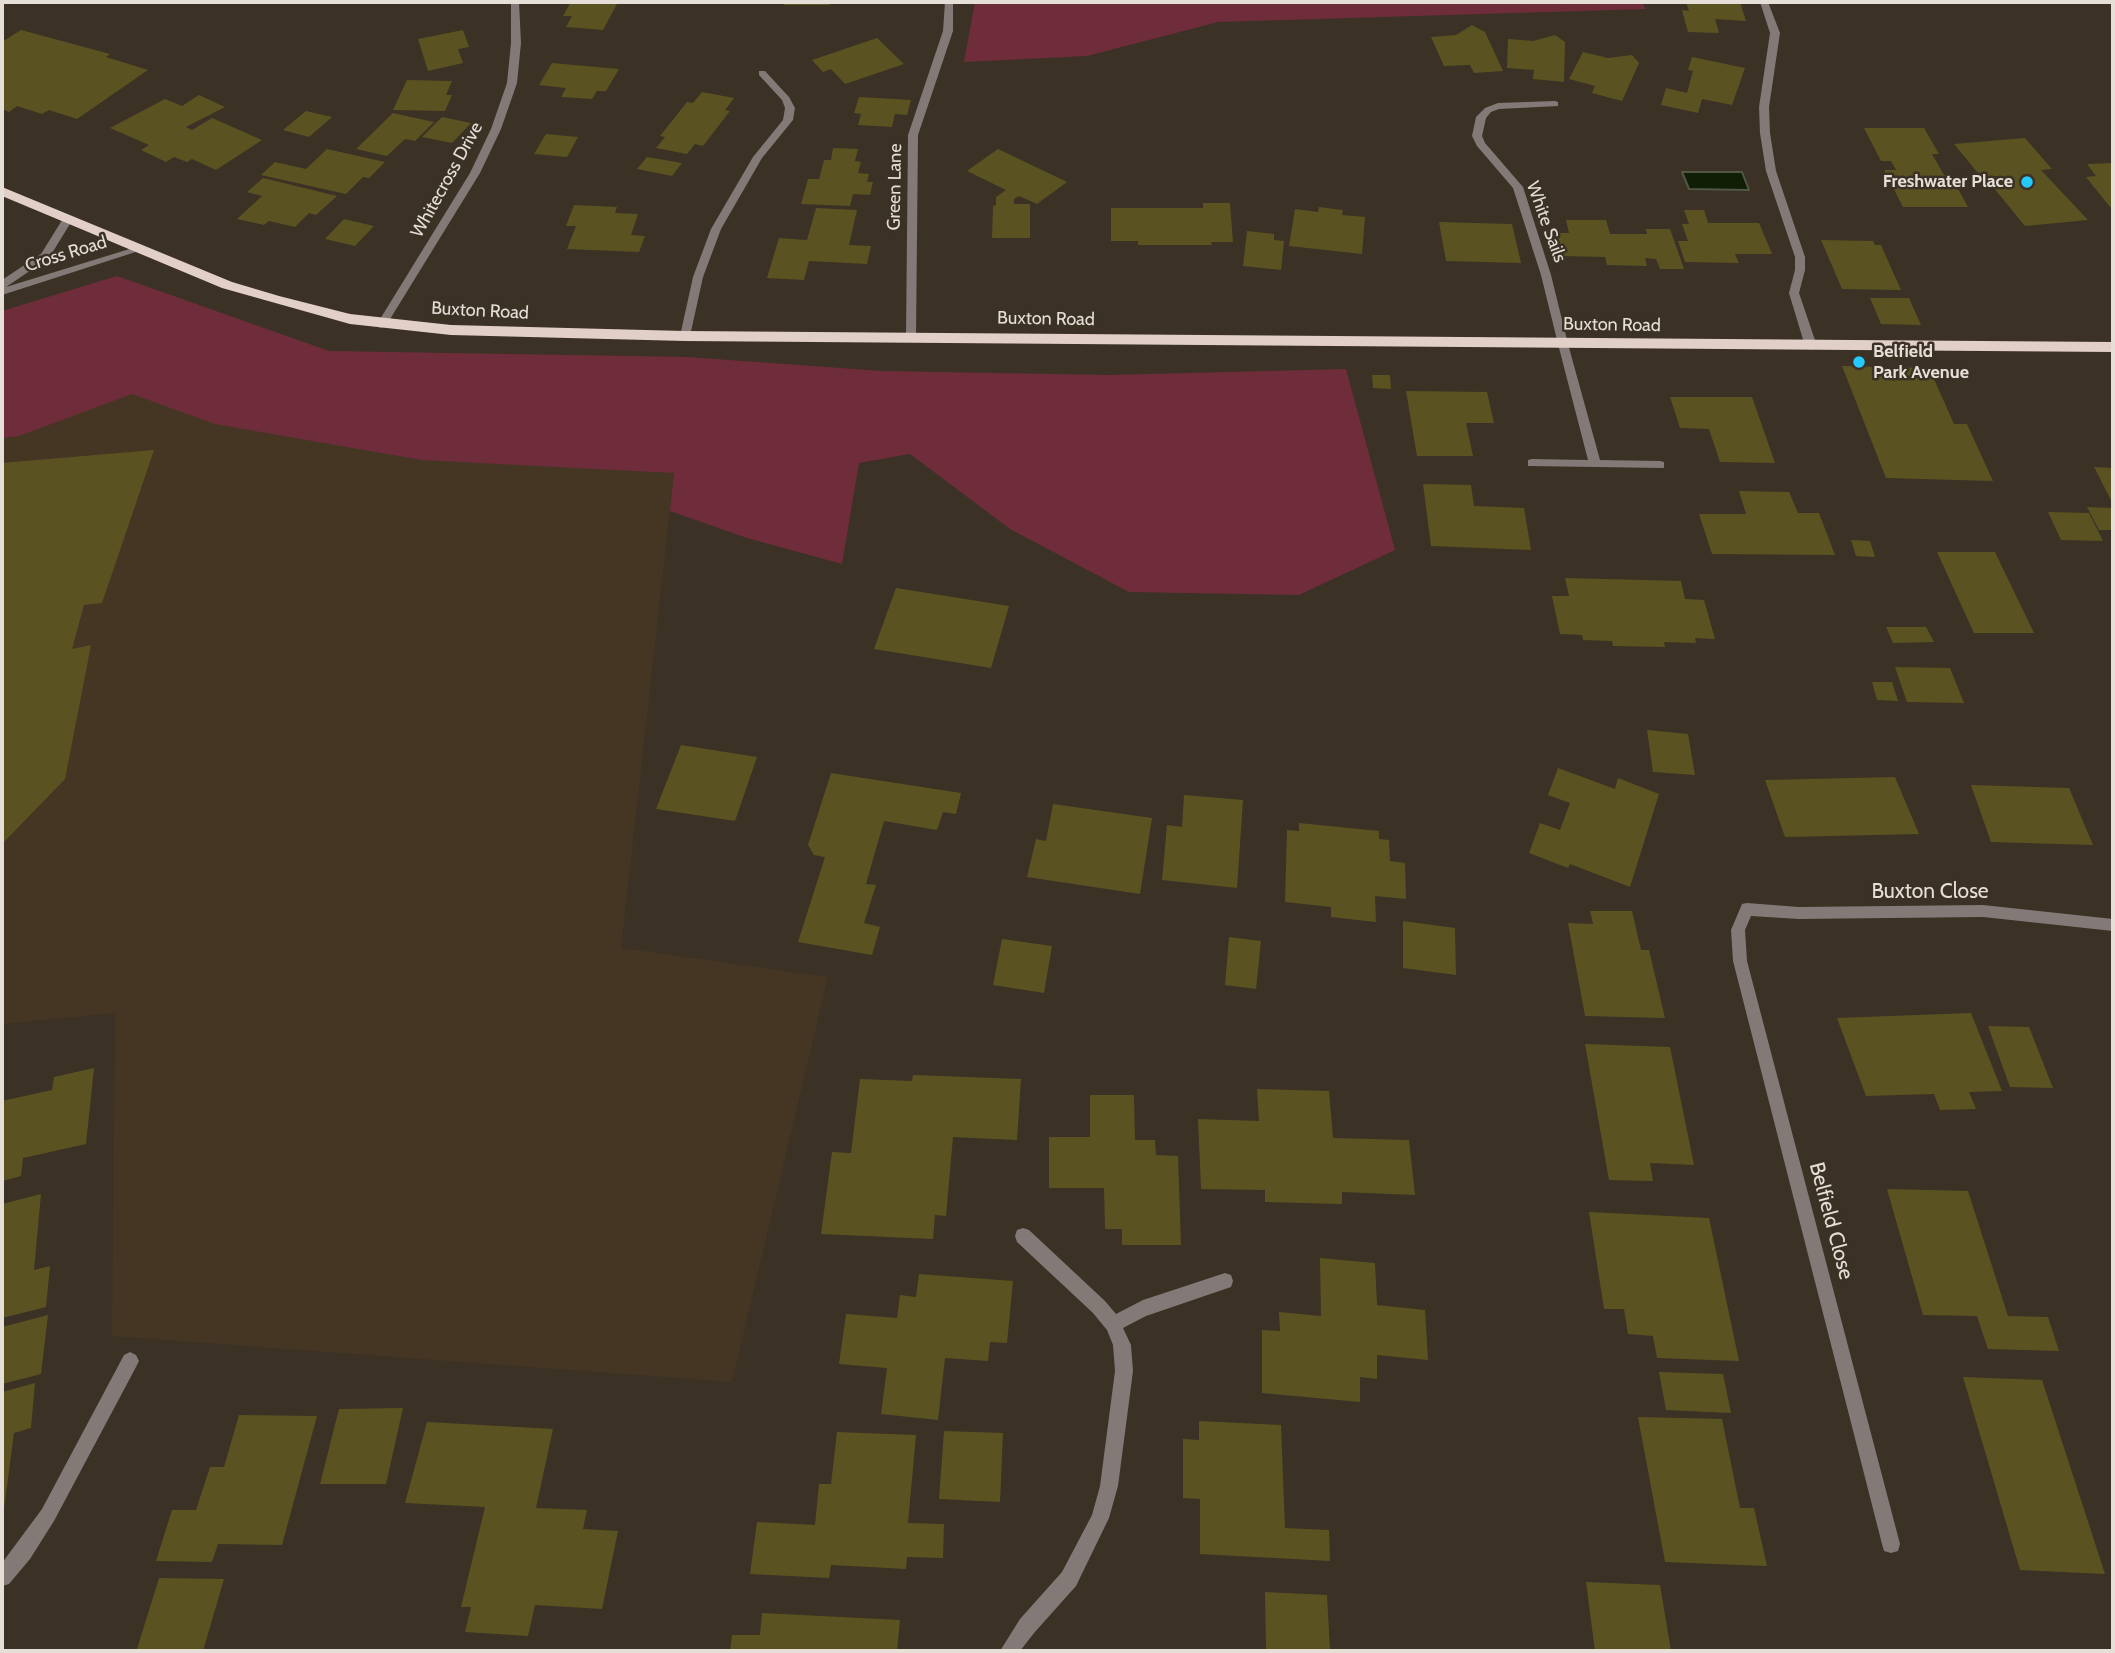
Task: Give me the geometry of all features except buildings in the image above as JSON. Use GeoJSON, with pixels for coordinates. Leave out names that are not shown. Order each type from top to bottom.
{"type":"FeatureCollection","features":[{"type":"Feature","properties":{"kind":"highway","name":"Buxton Road"},"geometry":{"type":"LineString","coordinates":[[2,191],[227,285],[317,312],[382,324],[511,334],[2113,347]]}},
{"type":"Feature","properties":{"kind":"street","name":"Whitecross Drive"},"geometry":{"type":"LineString","coordinates":[[382,324],[475,173],[496,129],[512,83],[516,43],[515,2]]}},
{"type":"Feature","properties":{"kind":"street","name":"Green Lane"},"geometry":{"type":"LineString","coordinates":[[911,336],[913,135],[948,31],[949,2]]}},
{"type":"Feature","properties":{"kind":"street"},"geometry":{"type":"LineString","coordinates":[[1764,2],[1776,33],[1764,107],[1765,133],[1771,171],[1800,257],[1800,270],[1794,293],[1811,346]]}},
{"type":"Feature","properties":{"kind":"street"},"geometry":{"type":"LineString","coordinates":[[685,336],[698,277],[716,229],[758,157],[788,120],[790,108],[786,99],[762,73]]}},
{"type":"Feature","properties":{"kind":"street","name":"White Sails"},"geometry":{"type":"LineString","coordinates":[[1555,104],[1498,106],[1488,110],[1481,117],[1477,136],[1480,144],[1518,187],[1546,275],[1563,344]]}},
{"type":"Feature","properties":{"kind":"street","name":"Cross Road"},"geometry":{"type":"LineString","coordinates":[[2,285],[45,256],[68,219]]}},
{"type":"Feature","properties":{"kind":"street","name":"Cross Road"},"geometry":{"type":"LineString","coordinates":[[2,292],[140,249]]}},
{"type":"Feature","properties":{"kind":"street"},"geometry":{"type":"LineString","coordinates":[[1563,344],[1595,464]]}},
{"type":"Feature","properties":{"kind":"street"},"geometry":{"type":"LineString","coordinates":[[1532,463],[1660,465]]}},
{"type":"Feature","properties":{"kind":"street","name":"Buxton Close"},"geometry":{"type":"LineString","coordinates":[[1746,909],[1799,913],[1983,911],[2113,925]]}},
{"type":"Feature","properties":{"kind":"street","name":"Belfield Close"},"geometry":{"type":"LineString","coordinates":[[1746,909],[1738,930],[1740,961],[1891,1544]]}},
{"type":"Feature","properties":{"kind":"street"},"geometry":{"type":"LineString","coordinates":[[1009,1651],[1027,1626],[1069,1579],[1100,1518],[1108,1486],[1124,1371],[1122,1345],[1113,1324],[1100,1307],[1023,1236]]}},
{"type":"Feature","properties":{"kind":"street"},"geometry":{"type":"LineString","coordinates":[[1113,1324],[1143,1309],[1225,1281]]}},
{"type":"Feature","properties":{"kind":"street"},"geometry":{"type":"LineString","coordinates":[[2,1577],[48,1515],[130,1361]]}},
{"type":"Feature","properties":{"kind":"shaded area"},"geometry":{"type":"Polygon","coordinates":[[[975,2],[1641,2],[1646,9],[1218,22],[1087,56],[964,62],[975,2]]]}},
{"type":"Feature","properties":{"kind":"shaded area"},"geometry":{"type":"Polygon","coordinates":[[[1682,172],[1742,172],[1749,190],[1689,189],[1682,172]]]}},
{"type":"Feature","properties":{"kind":"shaded area"},"geometry":{"type":"Polygon","coordinates":[[[117,276],[329,351],[687,357],[621,948],[828,977],[732,1382],[112,1336],[115,1013],[2,1024],[2,311],[117,276]]]}},
{"type":"Feature","properties":{"kind":"shaded area"},"geometry":{"type":"Polygon","coordinates":[[[117,276],[329,351],[687,357],[882,371],[1110,375],[1346,369],[1395,550],[1299,595],[1129,592],[1010,529],[910,454],[859,463],[842,564],[747,538],[670,511],[674,473],[422,460],[215,424],[132,394],[19,436],[2,438],[2,311],[117,276]]]}},
{"type":"Feature","properties":{"kind":"place","name":"Freshwater Place"},"geometry":{"type":"Point","coordinates":[2027,182]}},
{"type":"Feature","properties":{"kind":"place","name":"Belfield Park Avenue"},"geometry":{"type":"Point","coordinates":[1859,362]}}]}
